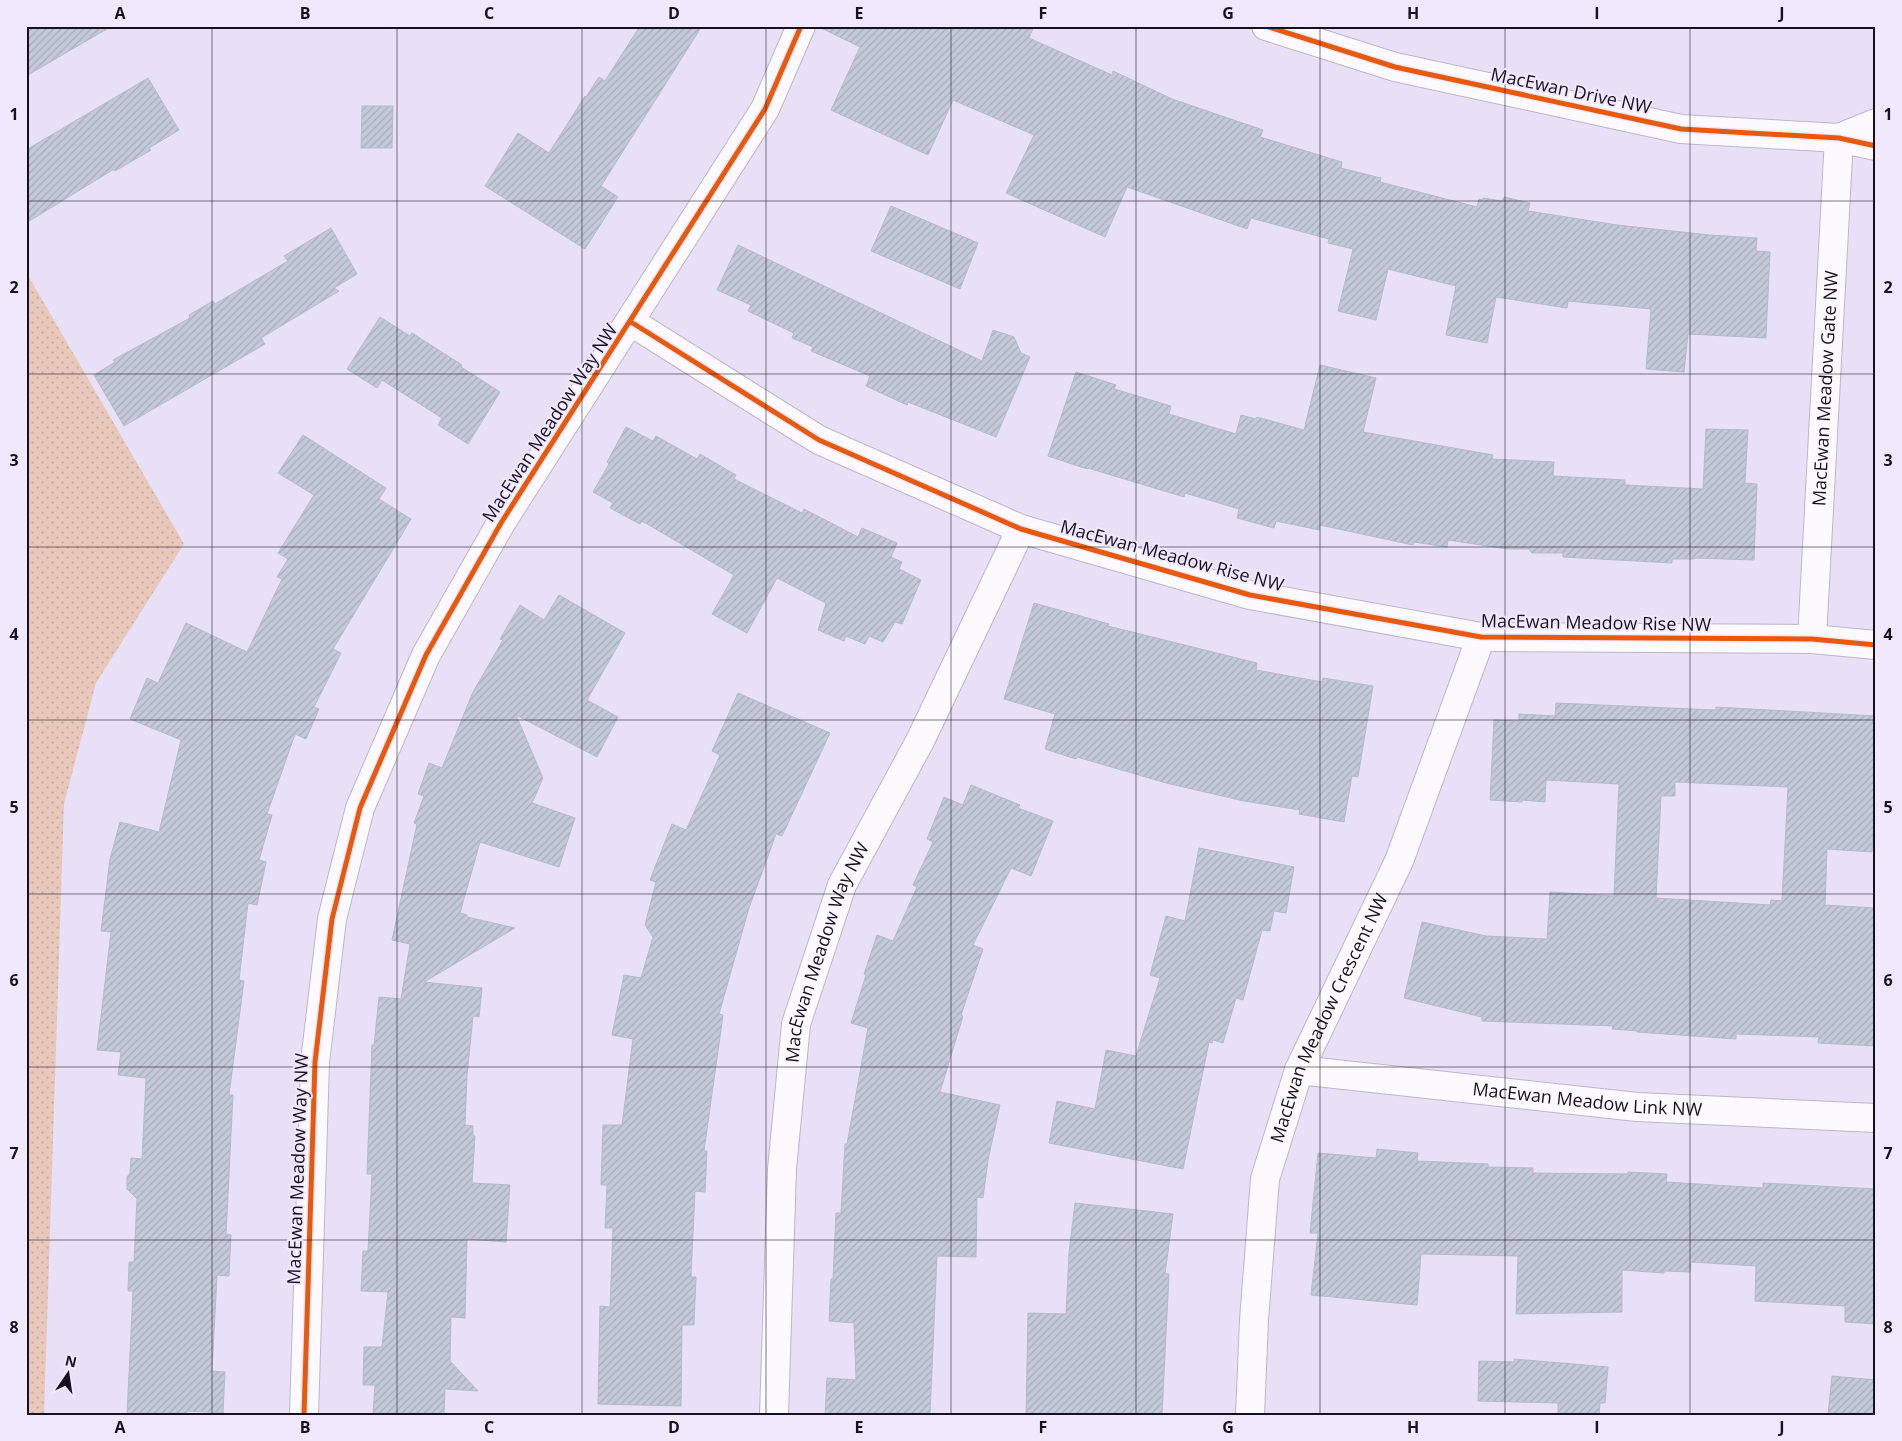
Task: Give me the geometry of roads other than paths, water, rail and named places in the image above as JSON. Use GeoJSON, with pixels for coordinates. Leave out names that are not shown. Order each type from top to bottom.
{"type":"FeatureCollection","features":[{"type":"Feature","properties":{"kind":"street","name":"MacEwan Meadow Way NW"},"geometry":{"type":"LineString","coordinates":[[304,1415],[315,1062],[332,919],[360,808],[426,655],[501,523],[631,322],[765,109],[801,26]]}},
{"type":"Feature","properties":{"kind":"street","name":"MacEwan Drive NW"},"geometry":{"type":"LineString","coordinates":[[1266,26],[1395,67],[1681,129],[1839,138],[1876,146]]}},
{"type":"Feature","properties":{"kind":"street","name":"MacEwan Drive NW"},"geometry":{"type":"LineString","coordinates":[[1839,138],[1876,123]]}},
{"type":"Feature","properties":{"kind":"street","name":"MacEwan Meadow Gate NW"},"geometry":{"type":"LineString","coordinates":[[1812,639],[1839,138]]}},
{"type":"Feature","properties":{"kind":"street","name":"MacEwan Meadow Rise NW"},"geometry":{"type":"LineString","coordinates":[[631,322],[819,440],[1021,529],[1250,595],[1481,637],[1812,639],[1876,645]]}},
{"type":"Feature","properties":{"kind":"street","name":"MacEwan Meadow Way NW"},"geometry":{"type":"LineString","coordinates":[[774,1415],[782,1169],[796,1024],[842,885],[920,741],[1021,529]]}},
{"type":"Feature","properties":{"kind":"street","name":"MacEwan Meadow Crescent NW"},"geometry":{"type":"LineString","coordinates":[[1250,1415],[1254,1320],[1265,1178],[1299,1070],[1399,861],[1481,637]]}},
{"type":"Feature","properties":{"kind":"street","name":"MacEwan Meadow Link NW"},"geometry":{"type":"LineString","coordinates":[[1299,1070],[1637,1107],[1876,1118]]}}]}
